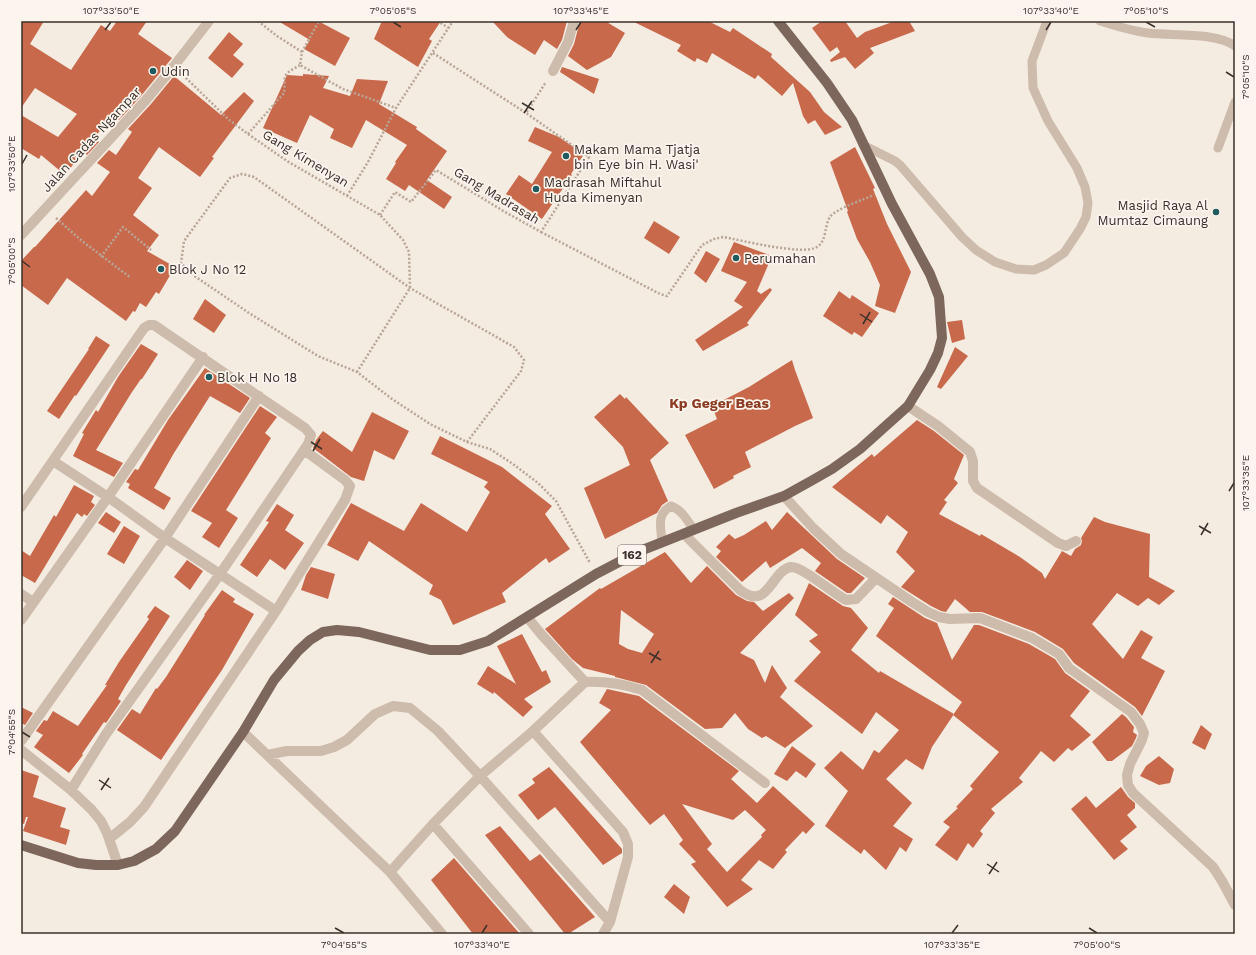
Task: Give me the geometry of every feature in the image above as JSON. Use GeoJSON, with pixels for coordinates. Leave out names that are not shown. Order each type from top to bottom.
{"type":"FeatureCollection","features":[{"type":"Feature","properties":{"kind":"main road","name":"162"},"geometry":{"type":"LineString","coordinates":[[21,845],[78,863],[118,865],[134,861],[156,849],[175,831],[243,732],[274,680],[298,651],[310,640],[323,632],[337,630],[359,632],[430,650],[460,650],[488,641],[596,574],[640,551],[784,496],[832,469],[860,449],[908,406],[930,370],[938,353],[942,338],[939,297],[930,274],[863,145],[852,120],[827,83],[778,21]]}},
{"type":"Feature","properties":{"kind":"street","name":"Jalan Cadas Ngampar"},"geometry":{"type":"LineString","coordinates":[[21,235],[146,100],[209,21]]}},
{"type":"Feature","properties":{"kind":"street"},"geometry":{"type":"LineString","coordinates":[[553,71],[568,42],[574,21]]}},
{"type":"Feature","properties":{"kind":"street"},"geometry":{"type":"LineString","coordinates":[[21,507],[144,328],[149,325],[154,325],[203,357],[305,428],[311,435],[304,450],[220,574],[106,734],[71,790]]}},
{"type":"Feature","properties":{"kind":"street"},"geometry":{"type":"LineString","coordinates":[[21,620],[108,497],[203,357]]}},
{"type":"Feature","properties":{"kind":"street"},"geometry":{"type":"LineString","coordinates":[[21,742],[165,538],[259,396]]}},
{"type":"Feature","properties":{"kind":"street"},"geometry":{"type":"LineString","coordinates":[[908,406],[938,426],[970,452],[973,461],[973,481],[977,488],[1058,544],[1066,546],[1076,541]]}},
{"type":"Feature","properties":{"kind":"street"},"geometry":{"type":"LineString","coordinates":[[109,839],[130,822],[144,807],[276,611],[344,500],[350,486],[345,480],[304,450]]}},
{"type":"Feature","properties":{"kind":"street"},"geometry":{"type":"LineString","coordinates":[[53,461],[108,497],[165,538],[276,611]]}},
{"type":"Feature","properties":{"kind":"street"},"geometry":{"type":"LineString","coordinates":[[784,496],[826,541],[841,554],[928,612],[939,617],[950,619],[980,618],[1014,630],[1043,644],[1059,654],[1069,668],[1074,672],[1131,712],[1140,724],[1144,733],[1130,764],[1127,775],[1128,785],[1133,793],[1213,867],[1235,905]]}},
{"type":"Feature","properties":{"kind":"street"},"geometry":{"type":"LineString","coordinates":[[689,532],[740,590],[752,597],[759,596],[764,593],[784,570],[792,567],[802,571],[846,600],[856,599],[876,578]]}},
{"type":"Feature","properties":{"kind":"street"},"geometry":{"type":"LineString","coordinates":[[21,594],[33,602]]}},
{"type":"Feature","properties":{"kind":"street"},"geometry":{"type":"LineString","coordinates":[[528,616],[541,634],[585,682]]}},
{"type":"Feature","properties":{"kind":"street"},"geometry":{"type":"LineString","coordinates":[[390,872],[480,776],[533,731],[585,682],[597,681],[624,684],[642,690],[764,783]]}},
{"type":"Feature","properties":{"kind":"street"},"geometry":{"type":"LineString","coordinates":[[267,755],[287,751],[321,751],[334,747],[347,740],[375,714],[393,706],[410,708],[438,731],[610,922]]}},
{"type":"Feature","properties":{"kind":"street"},"geometry":{"type":"LineString","coordinates":[[533,731],[623,832],[628,844],[628,857],[610,922],[603,934]]}},
{"type":"Feature","properties":{"kind":"street"},"geometry":{"type":"LineString","coordinates":[[243,732],[390,872],[442,934]]}},
{"type":"Feature","properties":{"kind":"street"},"geometry":{"type":"LineString","coordinates":[[21,750],[91,808],[101,822],[118,865]]}},
{"type":"Feature","properties":{"kind":"street"},"geometry":{"type":"LineString","coordinates":[[434,824],[530,934]]}},
{"type":"Feature","properties":{"kind":"lane"},"geometry":{"type":"LineString","coordinates":[[863,145],[900,165],[962,237],[976,250],[994,262],[1016,269],[1034,270],[1046,265],[1064,253],[1086,217],[1088,204],[1085,187],[1077,168],[1048,120],[1033,88],[1032,61],[1047,21]]}},
{"type":"Feature","properties":{"kind":"lane"},"geometry":{"type":"LineString","coordinates":[[1100,21],[1146,33],[1215,38],[1235,46]]}},
{"type":"Feature","properties":{"kind":"lane"},"geometry":{"type":"LineString","coordinates":[[1218,148],[1235,102]]}},
{"type":"Feature","properties":{"kind":"lane"},"geometry":{"type":"LineString","coordinates":[[662,542],[661,518],[663,512],[671,506],[677,508],[684,515],[689,532]]}},
{"type":"Feature","properties":{"kind":"path"},"geometry":{"type":"LineString","coordinates":[[258,21],[277,36],[302,52]]}},
{"type":"Feature","properties":{"kind":"path"},"geometry":{"type":"LineString","coordinates":[[300,65],[302,52],[319,21]]}},
{"type":"Feature","properties":{"kind":"path"},"geometry":{"type":"LineString","coordinates":[[437,21],[449,28]]}},
{"type":"Feature","properties":{"kind":"path","name":"Gang Kimenyan"},"geometry":{"type":"LineString","coordinates":[[174,66],[228,118],[248,134],[292,164],[347,196],[368,162],[396,108],[453,21]]}},
{"type":"Feature","properties":{"kind":"path"},"geometry":{"type":"LineString","coordinates":[[433,53],[526,113],[553,71]]}},
{"type":"Feature","properties":{"kind":"path"},"geometry":{"type":"LineString","coordinates":[[300,65],[343,88],[396,108]]}},
{"type":"Feature","properties":{"kind":"path"},"geometry":{"type":"LineString","coordinates":[[248,134],[284,93],[285,77],[288,72],[300,65]]}},
{"type":"Feature","properties":{"kind":"path","name":"Gang Madrasah"},"geometry":{"type":"LineString","coordinates":[[380,215],[395,192],[411,202],[436,170],[541,232],[589,157],[526,113]]}},
{"type":"Feature","properties":{"kind":"path"},"geometry":{"type":"LineString","coordinates":[[467,442],[521,371],[524,360],[514,347],[410,288],[254,177],[242,174],[230,178],[184,242],[181,263],[193,275],[249,314],[318,356],[357,372],[430,424],[467,442],[490,449],[513,464],[538,483],[556,501],[596,574]]}},
{"type":"Feature","properties":{"kind":"path"},"geometry":{"type":"LineString","coordinates":[[541,232],[660,294],[667,296],[702,245],[708,242],[723,237],[786,250],[809,250],[816,248],[822,242],[830,217],[836,212],[886,190]]}},
{"type":"Feature","properties":{"kind":"path"},"geometry":{"type":"LineString","coordinates":[[347,196],[380,215],[403,240],[409,252],[410,288],[357,372]]}},
{"type":"Feature","properties":{"kind":"path"},"geometry":{"type":"LineString","coordinates":[[45,208],[100,256],[131,278]]}},
{"type":"Feature","properties":{"kind":"path"},"geometry":{"type":"LineString","coordinates":[[100,256],[123,227],[151,250]]}},
{"type":"Feature","properties":{"kind":"building"},"geometry":{"type":"Polygon","coordinates":[[[21,21],[44,21],[30,44],[71,70],[101,25],[110,31],[117,21],[147,21],[138,34],[172,58],[119,120],[113,115],[94,138],[99,142],[87,155],[83,152],[65,175],[41,155],[39,159],[21,148],[21,115],[58,137],[77,114],[35,88],[21,108],[21,21]]]}},
{"type":"Feature","properties":{"kind":"building"},"geometry":{"type":"Polygon","coordinates":[[[278,21],[318,21],[350,38],[335,66],[304,49],[310,40],[278,21]]]}},
{"type":"Feature","properties":{"kind":"building"},"geometry":{"type":"Polygon","coordinates":[[[382,21],[441,21],[429,39],[432,41],[418,67],[374,39],[382,21]]]}},
{"type":"Feature","properties":{"kind":"building"},"geometry":{"type":"Polygon","coordinates":[[[492,21],[567,21],[562,40],[557,49],[544,40],[535,55],[507,37],[492,21]]]}},
{"type":"Feature","properties":{"kind":"building"},"geometry":{"type":"Polygon","coordinates":[[[580,21],[605,21],[625,33],[611,57],[587,70],[568,56],[574,44],[580,21]]]}},
{"type":"Feature","properties":{"kind":"building"},"geometry":{"type":"Polygon","coordinates":[[[632,21],[708,21],[730,32],[733,28],[772,54],[771,57],[810,92],[824,112],[842,127],[825,135],[815,120],[808,124],[803,116],[793,83],[782,96],[758,75],[755,79],[712,53],[707,63],[697,58],[695,62],[677,51],[681,45],[632,21]]]}},
{"type":"Feature","properties":{"kind":"building"},"geometry":{"type":"Polygon","coordinates":[[[822,21],[845,21],[857,38],[865,32],[895,21],[909,21],[915,31],[870,48],[874,53],[855,69],[845,57],[831,62],[830,60],[840,52],[837,47],[830,52],[812,28],[822,21]]]}},
{"type":"Feature","properties":{"kind":"building"},"geometry":{"type":"Polygon","coordinates":[[[229,32],[243,44],[233,55],[244,64],[232,78],[208,58],[229,32]]]}},
{"type":"Feature","properties":{"kind":"building"},"geometry":{"type":"Polygon","coordinates":[[[562,67],[599,79],[594,94],[560,72],[562,67]]]}},
{"type":"Feature","properties":{"kind":"building"},"geometry":{"type":"Polygon","coordinates":[[[303,74],[329,76],[323,88],[350,96],[357,79],[388,81],[379,104],[417,127],[416,129],[447,151],[427,180],[452,197],[444,209],[409,185],[405,191],[386,179],[396,163],[395,162],[407,145],[366,120],[352,148],[330,138],[334,129],[310,115],[297,143],[263,128],[287,75],[303,76],[303,74]]]}},
{"type":"Feature","properties":{"kind":"building"},"geometry":{"type":"Polygon","coordinates":[[[174,76],[221,115],[244,92],[254,101],[212,157],[214,158],[200,177],[159,147],[138,178],[152,188],[133,215],[159,235],[147,251],[175,267],[159,294],[156,292],[146,307],[140,303],[135,312],[133,311],[126,321],[67,278],[48,305],[21,285],[21,261],[86,190],[92,196],[110,172],[97,163],[109,150],[116,155],[132,132],[128,129],[174,76]]]}},
{"type":"Feature","properties":{"kind":"building","name":"Madrasah Miftahul Huda Kimenyan"},"geometry":{"type":"Polygon","coordinates":[[[535,127],[559,137],[584,154],[571,174],[572,175],[542,219],[506,194],[519,175],[532,184],[552,152],[528,141],[535,127]]]}},
{"type":"Feature","properties":{"kind":"building"},"geometry":{"type":"Polygon","coordinates":[[[855,147],[875,188],[873,189],[887,224],[911,272],[895,313],[875,306],[880,285],[870,262],[857,239],[830,162],[855,147]]]}},
{"type":"Feature","properties":{"kind":"building"},"geometry":{"type":"Polygon","coordinates":[[[654,221],[680,237],[669,254],[644,238],[654,221]]]}},
{"type":"Feature","properties":{"kind":"building"},"geometry":{"type":"Polygon","coordinates":[[[734,242],[772,256],[757,291],[761,294],[770,288],[772,290],[747,323],[749,325],[703,351],[695,340],[743,307],[734,301],[747,282],[721,271],[734,242]]]}},
{"type":"Feature","properties":{"kind":"building"},"geometry":{"type":"Polygon","coordinates":[[[706,251],[720,259],[706,283],[694,273],[706,251]]]}},
{"type":"Feature","properties":{"kind":"building"},"geometry":{"type":"Polygon","coordinates":[[[839,291],[850,299],[852,295],[879,313],[862,337],[854,332],[852,335],[823,316],[839,291]]]}},
{"type":"Feature","properties":{"kind":"building"},"geometry":{"type":"Polygon","coordinates":[[[205,299],[226,315],[214,333],[193,319],[205,299]]]}},
{"type":"Feature","properties":{"kind":"building"},"geometry":{"type":"Polygon","coordinates":[[[962,320],[965,339],[952,343],[947,322],[962,320]]]}},
{"type":"Feature","properties":{"kind":"building"},"geometry":{"type":"Polygon","coordinates":[[[96,336],[110,345],[59,419],[47,411],[89,349],[96,336]]]}},
{"type":"Feature","properties":{"kind":"building"},"geometry":{"type":"Polygon","coordinates":[[[141,344],[158,354],[132,392],[96,450],[123,463],[114,477],[73,456],[84,434],[82,433],[96,410],[98,412],[118,377],[141,344]]]}},
{"type":"Feature","properties":{"kind":"building"},"geometry":{"type":"Polygon","coordinates":[[[955,347],[968,356],[941,389],[937,387],[955,347]]]}},
{"type":"Feature","properties":{"kind":"building"},"geometry":{"type":"Polygon","coordinates":[[[792,360],[813,418],[745,452],[751,467],[733,476],[734,478],[714,489],[685,435],[717,419],[712,406],[749,387],[792,360]]]}},
{"type":"Feature","properties":{"kind":"building"},"geometry":{"type":"Polygon","coordinates":[[[205,368],[250,398],[240,413],[210,396],[154,488],[171,498],[164,510],[128,488],[130,484],[126,482],[135,469],[138,470],[168,420],[205,368]]]}},
{"type":"Feature","properties":{"kind":"building"},"geometry":{"type":"Polygon","coordinates":[[[620,394],[625,399],[626,397],[669,443],[650,460],[668,501],[662,505],[657,513],[605,539],[584,488],[630,465],[623,447],[594,417],[620,394]]]}},
{"type":"Feature","properties":{"kind":"building"},"geometry":{"type":"Polygon","coordinates":[[[260,406],[277,417],[265,433],[271,438],[226,510],[238,518],[219,548],[202,537],[212,523],[191,511],[260,406]]]}},
{"type":"Feature","properties":{"kind":"building"},"geometry":{"type":"Polygon","coordinates":[[[372,412],[409,431],[394,460],[374,450],[364,481],[351,477],[313,448],[316,440],[323,431],[352,452],[372,412]]]}},
{"type":"Feature","properties":{"kind":"building"},"geometry":{"type":"Polygon","coordinates":[[[917,420],[934,431],[964,455],[954,479],[958,483],[944,500],[947,502],[939,514],[980,536],[981,534],[1020,557],[1042,573],[1045,579],[1062,551],[1071,556],[1075,549],[1081,545],[1081,538],[1094,517],[1105,522],[1150,534],[1149,577],[1175,591],[1159,605],[1148,598],[1138,606],[1117,593],[1092,624],[1123,659],[1141,630],[1153,637],[1141,658],[1165,671],[1142,716],[1135,707],[1074,663],[1063,649],[1035,632],[982,612],[970,612],[955,599],[946,612],[941,611],[901,587],[915,571],[896,552],[908,532],[887,515],[881,524],[832,487],[872,454],[874,457],[917,420]]]}},
{"type":"Feature","properties":{"kind":"building"},"geometry":{"type":"Polygon","coordinates":[[[440,436],[502,467],[552,506],[545,514],[570,549],[549,563],[546,558],[502,593],[506,602],[453,625],[441,600],[429,594],[433,585],[369,541],[358,561],[327,545],[351,503],[404,531],[421,503],[467,532],[490,492],[484,487],[488,482],[431,454],[440,436]]]}},
{"type":"Feature","properties":{"kind":"building"},"geometry":{"type":"Polygon","coordinates":[[[74,485],[94,496],[91,502],[95,505],[87,516],[84,514],[82,517],[77,513],[35,583],[21,575],[21,550],[30,556],[54,515],[56,517],[74,485]]]}},
{"type":"Feature","properties":{"kind":"building"},"geometry":{"type":"Polygon","coordinates":[[[277,504],[294,515],[285,530],[304,543],[285,570],[270,559],[257,577],[240,565],[269,522],[266,521],[277,504]]]}},
{"type":"Feature","properties":{"kind":"building"},"geometry":{"type":"Polygon","coordinates":[[[106,512],[121,522],[114,533],[98,523],[106,512]]]}},
{"type":"Feature","properties":{"kind":"building"},"geometry":{"type":"Polygon","coordinates":[[[787,512],[837,559],[865,578],[851,593],[847,593],[815,571],[821,563],[802,548],[770,568],[766,561],[742,582],[716,557],[721,551],[716,547],[729,534],[735,539],[766,521],[772,530],[787,512]]]}},
{"type":"Feature","properties":{"kind":"building"},"geometry":{"type":"Polygon","coordinates":[[[124,526],[140,536],[124,564],[107,554],[124,526]]]}},
{"type":"Feature","properties":{"kind":"building"},"geometry":{"type":"Polygon","coordinates":[[[665,552],[691,583],[707,566],[736,595],[747,601],[754,602],[763,611],[789,593],[794,598],[740,653],[754,660],[765,683],[772,665],[787,688],[780,697],[813,726],[785,748],[766,736],[762,738],[748,729],[735,713],[722,728],[705,729],[646,685],[583,668],[572,659],[545,629],[600,588],[601,589],[665,552]],[[621,610],[619,644],[628,649],[642,653],[654,634],[621,610]]]}},
{"type":"Feature","properties":{"kind":"building"},"geometry":{"type":"Polygon","coordinates":[[[187,560],[203,571],[190,590],[174,577],[187,560]]]}},
{"type":"Feature","properties":{"kind":"building"},"geometry":{"type":"Polygon","coordinates":[[[311,567],[335,574],[328,599],[301,590],[306,575],[311,567]]]}},
{"type":"Feature","properties":{"kind":"building"},"geometry":{"type":"Polygon","coordinates":[[[809,583],[843,606],[851,608],[868,628],[851,650],[879,673],[880,671],[954,714],[932,747],[923,770],[906,759],[886,779],[912,803],[893,826],[913,839],[906,852],[900,847],[886,870],[864,849],[861,854],[825,826],[848,791],[824,768],[841,751],[863,770],[874,750],[879,753],[899,730],[876,712],[862,734],[794,681],[821,652],[809,641],[818,635],[795,615],[809,583]]]}},
{"type":"Feature","properties":{"kind":"building"},"geometry":{"type":"Polygon","coordinates":[[[222,590],[235,599],[233,602],[254,614],[222,670],[161,760],[117,730],[132,709],[140,714],[156,688],[157,689],[166,677],[204,615],[222,590]]]}},
{"type":"Feature","properties":{"kind":"building"},"geometry":{"type":"Polygon","coordinates":[[[893,597],[925,618],[937,623],[952,660],[974,625],[979,625],[1029,644],[1055,659],[1065,673],[1090,691],[1070,716],[1091,735],[1072,751],[1068,748],[1054,762],[1041,751],[1019,778],[1023,782],[991,809],[995,813],[980,831],[983,834],[973,848],[968,843],[957,861],[935,845],[950,827],[943,822],[958,808],[956,807],[973,789],[970,786],[999,752],[953,715],[962,702],[876,636],[894,608],[888,604],[893,597]]]}},
{"type":"Feature","properties":{"kind":"building"},"geometry":{"type":"Polygon","coordinates":[[[155,606],[170,616],[126,685],[118,699],[121,701],[106,723],[104,722],[82,754],[83,755],[69,773],[34,747],[43,735],[36,731],[44,720],[47,721],[53,711],[78,726],[107,685],[105,685],[149,619],[147,617],[155,606]]]}},
{"type":"Feature","properties":{"kind":"building"},"geometry":{"type":"Polygon","coordinates":[[[522,634],[542,672],[546,670],[551,682],[524,699],[533,707],[523,717],[494,692],[493,694],[477,684],[488,666],[516,684],[497,646],[522,634]]]}},
{"type":"Feature","properties":{"kind":"building"},"geometry":{"type":"Polygon","coordinates":[[[607,689],[639,696],[739,771],[731,779],[757,803],[773,786],[815,824],[806,834],[803,831],[785,850],[787,852],[773,869],[759,860],[741,880],[753,889],[727,907],[691,864],[696,862],[679,844],[683,840],[664,814],[650,825],[580,742],[611,710],[599,703],[607,689]],[[682,804],[712,844],[707,849],[727,872],[762,837],[761,835],[766,830],[745,810],[733,820],[682,804]]]}},
{"type":"Feature","properties":{"kind":"building"},"geometry":{"type":"Polygon","coordinates":[[[21,707],[33,713],[25,725],[21,723],[21,707]]]}},
{"type":"Feature","properties":{"kind":"building"},"geometry":{"type":"Polygon","coordinates":[[[1122,714],[1134,727],[1133,732],[1137,735],[1132,746],[1112,761],[1107,761],[1092,742],[1122,714]]]}},
{"type":"Feature","properties":{"kind":"building"},"geometry":{"type":"Polygon","coordinates":[[[1201,725],[1212,734],[1205,750],[1192,743],[1201,725]]]}},
{"type":"Feature","properties":{"kind":"building"},"geometry":{"type":"Polygon","coordinates":[[[792,746],[816,764],[806,778],[796,771],[787,781],[774,774],[792,746]]]}},
{"type":"Feature","properties":{"kind":"building"},"geometry":{"type":"Polygon","coordinates":[[[1159,756],[1174,769],[1170,783],[1159,785],[1140,776],[1146,766],[1159,756]]]}},
{"type":"Feature","properties":{"kind":"building"},"geometry":{"type":"Polygon","coordinates":[[[549,767],[622,849],[622,853],[603,865],[555,807],[538,820],[518,795],[535,783],[532,779],[549,767]]]}},
{"type":"Feature","properties":{"kind":"building"},"geometry":{"type":"Polygon","coordinates":[[[21,770],[39,776],[33,797],[66,808],[60,827],[70,830],[66,845],[23,831],[28,817],[26,817],[24,824],[21,823],[21,770]]]}},
{"type":"Feature","properties":{"kind":"building"},"geometry":{"type":"Polygon","coordinates":[[[1121,787],[1128,797],[1135,803],[1135,808],[1127,815],[1137,827],[1120,841],[1128,849],[1114,860],[1071,809],[1086,796],[1096,808],[1121,787]]]}},
{"type":"Feature","properties":{"kind":"building"},"geometry":{"type":"Polygon","coordinates":[[[500,826],[530,861],[540,854],[595,917],[568,934],[565,934],[485,835],[500,826]]]}},
{"type":"Feature","properties":{"kind":"building"},"geometry":{"type":"Polygon","coordinates":[[[454,858],[520,934],[473,934],[431,880],[454,858]]]}},
{"type":"Feature","properties":{"kind":"building"},"geometry":{"type":"Polygon","coordinates":[[[674,884],[690,897],[684,914],[664,897],[674,884]]]}},
{"type":"Feature","properties":{"kind":"place","name":"Udin"},"geometry":{"type":"Point","coordinates":[153,71]}},
{"type":"Feature","properties":{"kind":"place","name":"Makam Mama Tjatja bin Eye bin H. Wasi'"},"geometry":{"type":"Point","coordinates":[566,156]}},
{"type":"Feature","properties":{"kind":"place","name":"Madrasah Miftahul Huda Kimenyan"},"geometry":{"type":"Point","coordinates":[536,189]}},
{"type":"Feature","properties":{"kind":"place","name":"Masjid Raya Al Mumtaz Cimaung"},"geometry":{"type":"Point","coordinates":[1216,212]}},
{"type":"Feature","properties":{"kind":"place","name":"Perumahan"},"geometry":{"type":"Point","coordinates":[736,258]}},
{"type":"Feature","properties":{"kind":"place","name":"Blok J No 12"},"geometry":{"type":"Point","coordinates":[161,269]}},
{"type":"Feature","properties":{"kind":"place","name":"Blok H No 18"},"geometry":{"type":"Point","coordinates":[209,377]}},
{"type":"Feature","properties":{"kind":"district","name":"Kp Geger Beas"},"geometry":{"type":"Point","coordinates":[719,403]}}]}
